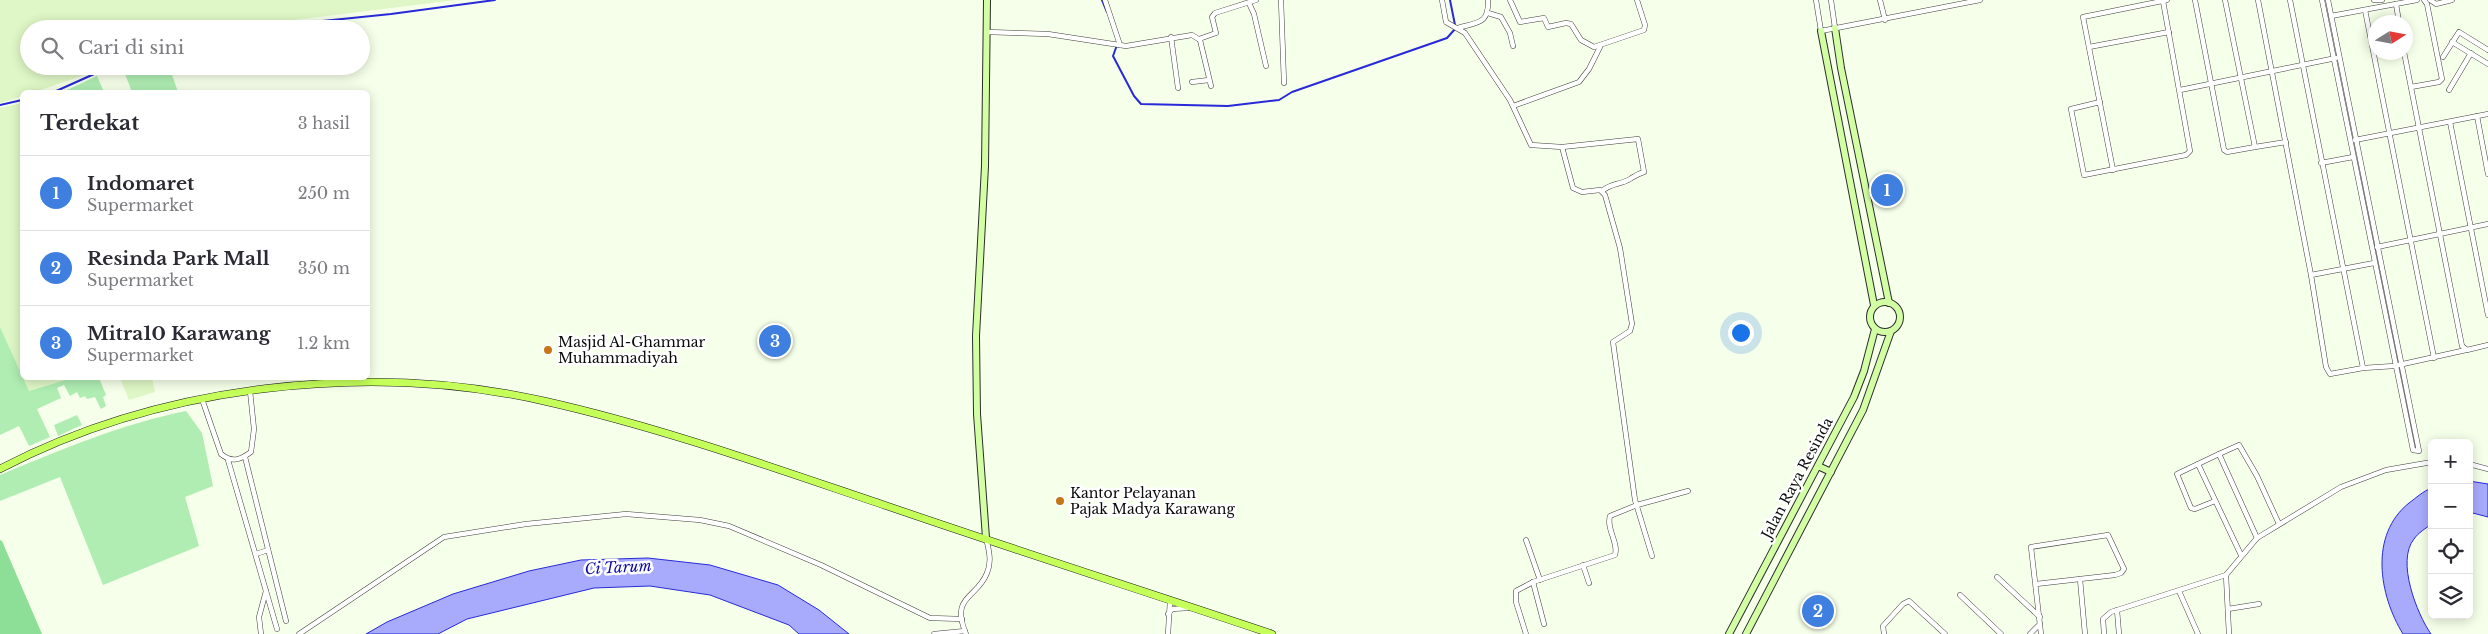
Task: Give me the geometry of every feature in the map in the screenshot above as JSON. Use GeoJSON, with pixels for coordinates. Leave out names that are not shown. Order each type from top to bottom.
{"type":"FeatureCollection","features":[{"type":"Feature","properties":{"kind":"main road"},"geometry":{"type":"LineString","coordinates":[[0,469],[47,447],[125,418],[202,399],[293,386],[349,382],[406,383],[463,388],[543,400],[631,424],[986,538],[1272,634]]}},
{"type":"Feature","properties":{"kind":"street"},"geometry":{"type":"LineString","coordinates":[[934,634],[966,633],[962,618],[964,600],[984,579],[988,570],[989,550],[986,538],[978,414],[976,336],[985,166],[987,0]]}},
{"type":"Feature","properties":{"kind":"street"},"geometry":{"type":"LineString","coordinates":[[1105,0],[1120,45]]}},
{"type":"Feature","properties":{"kind":"street"},"geometry":{"type":"LineString","coordinates":[[987,32],[1048,34],[1120,45],[1192,35],[1199,38],[1216,33],[1212,17],[1215,13],[1257,0]]}},
{"type":"Feature","properties":{"kind":"street"},"geometry":{"type":"LineString","coordinates":[[1281,0],[1284,82]]}},
{"type":"Feature","properties":{"kind":"street"},"geometry":{"type":"LineString","coordinates":[[1442,0],[1445,19],[1465,33],[1512,106],[1531,145],[1562,147],[1638,139],[1644,172],[1635,174],[1630,179],[1609,185],[1602,191],[1582,192],[1574,188],[1562,147]]}},
{"type":"Feature","properties":{"kind":"street"},"geometry":{"type":"LineString","coordinates":[[1457,28],[1481,22],[1488,13],[1488,0]]}},
{"type":"Feature","properties":{"kind":"street"},"geometry":{"type":"LineString","coordinates":[[1510,0],[1520,22],[1544,18],[1548,27],[1566,23],[1571,24],[1585,44],[1600,46],[1644,30],[1645,25],[1637,0]]}},
{"type":"Feature","properties":{"kind":"street"},"geometry":{"type":"LineString","coordinates":[[1816,0],[1874,305],[1869,317],[1874,329],[1882,332],[1891,331],[1898,324],[1900,313],[1897,307],[1881,301],[1874,305]]}},
{"type":"Feature","properties":{"kind":"street"},"geometry":{"type":"LineString","coordinates":[[1831,0],[1841,68],[1889,303]]}},
{"type":"Feature","properties":{"kind":"street"},"geometry":{"type":"LineString","coordinates":[[1880,0],[1884,20]]}},
{"type":"Feature","properties":{"kind":"street"},"geometry":{"type":"LineString","coordinates":[[1821,31],[1980,0]]}},
{"type":"Feature","properties":{"kind":"street"},"geometry":{"type":"LineString","coordinates":[[2100,102],[2073,108],[2071,111],[2084,175],[2113,170],[2189,154],[2191,148],[2169,32],[2165,0],[2083,17],[2100,102],[2113,170]]}},
{"type":"Feature","properties":{"kind":"street"},"geometry":{"type":"LineString","coordinates":[[2195,0],[2224,150],[2227,152],[2286,142]]}},
{"type":"Feature","properties":{"kind":"street"},"geometry":{"type":"LineString","coordinates":[[2226,0],[2255,148]]}},
{"type":"Feature","properties":{"kind":"street"},"geometry":{"type":"LineString","coordinates":[[2258,0],[2311,275],[2327,370],[2335,374],[2363,368],[2401,365],[2488,345]]}},
{"type":"Feature","properties":{"kind":"street"},"geometry":{"type":"LineString","coordinates":[[2290,0],[2363,368]]}},
{"type":"Feature","properties":{"kind":"street"},"geometry":{"type":"LineString","coordinates":[[2322,0],[2334,60],[2354,143],[2377,247],[2419,451],[2413,450],[2394,366],[2353,157],[2354,143],[2328,0]]}},
{"type":"Feature","properties":{"kind":"street"},"geometry":{"type":"LineString","coordinates":[[2374,0],[2382,0]]}},
{"type":"Feature","properties":{"kind":"street"},"geometry":{"type":"LineString","coordinates":[[2331,16],[2417,0]]}},
{"type":"Feature","properties":{"kind":"street"},"geometry":{"type":"LineString","coordinates":[[2411,87],[2439,82],[2442,79],[2427,4],[2424,0]]}},
{"type":"Feature","properties":{"kind":"street"},"geometry":{"type":"LineString","coordinates":[[2430,0],[2436,4],[2452,0]]}},
{"type":"Feature","properties":{"kind":"street"},"geometry":{"type":"LineString","coordinates":[[1249,3],[1254,12],[1266,66]]}},
{"type":"Feature","properties":{"kind":"street"},"geometry":{"type":"LineString","coordinates":[[2396,4],[2398,15]]}},
{"type":"Feature","properties":{"kind":"street"},"geometry":{"type":"LineString","coordinates":[[2365,10],[2434,358]]}},
{"type":"Feature","properties":{"kind":"street"},"geometry":{"type":"LineString","coordinates":[[1488,13],[1501,17],[1510,33],[1513,46]]}},
{"type":"Feature","properties":{"kind":"street"},"geometry":{"type":"LineString","coordinates":[[2089,47],[2169,32]]}},
{"type":"Feature","properties":{"kind":"street"},"geometry":{"type":"LineString","coordinates":[[2443,57],[2459,32],[2488,50]]}},
{"type":"Feature","properties":{"kind":"street"},"geometry":{"type":"LineString","coordinates":[[1171,37],[1178,88]]}},
{"type":"Feature","properties":{"kind":"street"},"geometry":{"type":"LineString","coordinates":[[1199,38],[1210,86]]}},
{"type":"Feature","properties":{"kind":"street"},"geometry":{"type":"LineString","coordinates":[[2452,42],[2488,64]]}},
{"type":"Feature","properties":{"kind":"street"},"geometry":{"type":"LineString","coordinates":[[1512,106],[1579,82],[1600,46]]}},
{"type":"Feature","properties":{"kind":"street"},"geometry":{"type":"LineString","coordinates":[[2449,90],[2471,53]]}},
{"type":"Feature","properties":{"kind":"street"},"geometry":{"type":"LineString","coordinates":[[2180,90],[2334,60],[2339,56]]}},
{"type":"Feature","properties":{"kind":"street"},"geometry":{"type":"LineString","coordinates":[[2406,60],[2462,346],[2468,350]]}},
{"type":"Feature","properties":{"kind":"street"},"geometry":{"type":"LineString","coordinates":[[1192,82],[1209,80]]}},
{"type":"Feature","properties":{"kind":"street"},"geometry":{"type":"LineString","coordinates":[[2354,143],[2388,133],[2488,114]]}},
{"type":"Feature","properties":{"kind":"street"},"geometry":{"type":"LineString","coordinates":[[2477,116],[2488,174]]}},
{"type":"Feature","properties":{"kind":"street"},"geometry":{"type":"LineString","coordinates":[[2450,122],[2486,292],[2488,315]]}},
{"type":"Feature","properties":{"kind":"street"},"geometry":{"type":"LineString","coordinates":[[2322,163],[2353,157]]}},
{"type":"Feature","properties":{"kind":"street"},"geometry":{"type":"LineString","coordinates":[[1602,191],[1620,248],[1632,324],[1630,331],[1614,340],[1612,344],[1636,505],[1652,556]]}},
{"type":"Feature","properties":{"kind":"street"},"geometry":{"type":"LineString","coordinates":[[2377,247],[2488,224]]}},
{"type":"Feature","properties":{"kind":"street"},"geometry":{"type":"LineString","coordinates":[[2311,275],[2374,263]]}},
{"type":"Feature","properties":{"kind":"street","name":"Jalan Raya Resinda"},"geometry":{"type":"LineString","coordinates":[[1732,633],[1854,397],[1864,371],[1874,329]]}},
{"type":"Feature","properties":{"kind":"street","name":"Jalan Raya Resinda"},"geometry":{"type":"LineString","coordinates":[[1746,634],[1863,410],[1891,331]]}},
{"type":"Feature","properties":{"kind":"street"},"geometry":{"type":"LineString","coordinates":[[202,399],[221,454],[228,460],[234,461],[245,457],[251,452],[254,429],[250,391]]}},
{"type":"Feature","properties":{"kind":"street"},"geometry":{"type":"LineString","coordinates":[[2214,501],[2195,509],[2189,506],[2177,474],[2239,445],[2257,476],[2279,524]]}},
{"type":"Feature","properties":{"kind":"street"},"geometry":{"type":"LineString","coordinates":[[2219,454],[2257,538]]}},
{"type":"Feature","properties":{"kind":"street"},"geometry":{"type":"LineString","coordinates":[[245,457],[286,621]]}},
{"type":"Feature","properties":{"kind":"street"},"geometry":{"type":"LineString","coordinates":[[228,460],[278,629]]}},
{"type":"Feature","properties":{"kind":"street"},"geometry":{"type":"LineString","coordinates":[[2104,634],[2103,619],[2117,610],[2226,575],[2257,538],[2341,488],[2386,470],[2428,463]]}},
{"type":"Feature","properties":{"kind":"street"},"geometry":{"type":"LineString","coordinates":[[2198,464],[2241,555]]}},
{"type":"Feature","properties":{"kind":"street"},"geometry":{"type":"LineString","coordinates":[[2473,465],[2488,468]]}},
{"type":"Feature","properties":{"kind":"street"},"geometry":{"type":"LineString","coordinates":[[1818,466],[1831,472]]}},
{"type":"Feature","properties":{"kind":"street"},"geometry":{"type":"LineString","coordinates":[[1526,634],[1515,596],[1516,591],[1533,582],[1615,555],[1616,549],[1609,519],[1612,514],[1636,505],[1688,492]]}},
{"type":"Feature","properties":{"kind":"street"},"geometry":{"type":"LineString","coordinates":[[299,634],[444,536],[536,523],[626,514],[700,520],[729,526],[828,568],[930,618],[962,618]]}},
{"type":"Feature","properties":{"kind":"street"},"geometry":{"type":"LineString","coordinates":[[2036,584],[2115,575],[2123,571],[2109,536],[2031,548],[2041,634]]}},
{"type":"Feature","properties":{"kind":"street"},"geometry":{"type":"LineString","coordinates":[[1526,540],[1540,580]]}},
{"type":"Feature","properties":{"kind":"street"},"geometry":{"type":"LineString","coordinates":[[256,554],[268,550]]}},
{"type":"Feature","properties":{"kind":"street"},"geometry":{"type":"LineString","coordinates":[[1584,565],[1589,583]]}},
{"type":"Feature","properties":{"kind":"street"},"geometry":{"type":"LineString","coordinates":[[2226,575],[2229,634]]}},
{"type":"Feature","properties":{"kind":"street"},"geometry":{"type":"LineString","coordinates":[[1997,577],[2040,617]]}},
{"type":"Feature","properties":{"kind":"street"},"geometry":{"type":"LineString","coordinates":[[2080,579],[2085,634]]}},
{"type":"Feature","properties":{"kind":"street"},"geometry":{"type":"LineString","coordinates":[[1533,582],[1544,624]]}},
{"type":"Feature","properties":{"kind":"street"},"geometry":{"type":"LineString","coordinates":[[261,634],[258,621],[266,590]]}},
{"type":"Feature","properties":{"kind":"street"},"geometry":{"type":"LineString","coordinates":[[2179,591],[2198,634]]}},
{"type":"Feature","properties":{"kind":"street"},"geometry":{"type":"LineString","coordinates":[[1960,594],[2001,634]]}},
{"type":"Feature","properties":{"kind":"street"},"geometry":{"type":"LineString","coordinates":[[1168,634],[1170,601]]}},
{"type":"Feature","properties":{"kind":"street"},"geometry":{"type":"LineString","coordinates":[[1884,634],[1883,626],[1903,604],[1909,601],[1945,634]]}},
{"type":"Feature","properties":{"kind":"street"},"geometry":{"type":"LineString","coordinates":[[2228,609],[2259,604]]}},
{"type":"Feature","properties":{"kind":"street"},"geometry":{"type":"LineString","coordinates":[[1168,615],[1172,609],[1191,608]]}},
{"type":"Feature","properties":{"kind":"street"},"geometry":{"type":"LineString","coordinates":[[2117,610],[2120,634]]}},
{"type":"Feature","properties":{"kind":"street"},"geometry":{"type":"LineString","coordinates":[[2030,634],[2040,624]]}},
{"type":"Feature","properties":{"kind":"green space"},"geometry":{"type":"Polygon","coordinates":[[[0,0],[456,0],[294,20],[20,20],[20,75],[84,75],[41,90],[20,90],[20,97],[0,103],[0,0]]]}},
{"type":"Feature","properties":{"kind":"green space"},"geometry":{"type":"Polygon","coordinates":[[[125,75],[172,75],[177,90],[131,90],[125,75]]]}},
{"type":"Feature","properties":{"kind":"green space"},"geometry":{"type":"Polygon","coordinates":[[[97,76],[103,90],[67,90],[97,76]]]}},
{"type":"Feature","properties":{"kind":"green space"},"geometry":{"type":"Polygon","coordinates":[[[20,103],[20,372],[0,327],[0,108],[20,103]]]}},
{"type":"Feature","properties":{"kind":"green space"},"geometry":{"type":"Polygon","coordinates":[[[0,327],[20,371],[20,380],[24,380],[29,391],[65,380],[100,380],[106,395],[103,397],[106,406],[101,409],[95,397],[87,399],[85,396],[80,398],[77,392],[70,396],[64,385],[57,388],[61,398],[37,409],[50,437],[29,446],[19,426],[0,435],[0,327]]]}},
{"type":"Feature","properties":{"kind":"green space"},"geometry":{"type":"Polygon","coordinates":[[[24,380],[65,380],[29,391],[24,380]]]}},
{"type":"Feature","properties":{"kind":"green space"},"geometry":{"type":"Polygon","coordinates":[[[121,380],[152,380],[155,392],[129,400],[121,380]]]}},
{"type":"Feature","properties":{"kind":"green space"},"geometry":{"type":"Polygon","coordinates":[[[186,411],[202,433],[213,486],[185,497],[199,546],[103,585],[60,477],[0,501],[0,475],[115,430],[186,411]]]}},
{"type":"Feature","properties":{"kind":"green space"},"geometry":{"type":"Polygon","coordinates":[[[77,415],[82,425],[58,436],[54,425],[77,415]]]}},
{"type":"Feature","properties":{"kind":"green space"},"geometry":{"type":"Polygon","coordinates":[[[0,540],[2,541],[42,634],[0,634],[0,540]]]}},
{"type":"Feature","properties":{"kind":"water"},"geometry":{"type":"Polygon","coordinates":[[[2473,482],[2488,484],[2488,517],[2473,513],[2473,482]]]}},
{"type":"Feature","properties":{"kind":"water"},"geometry":{"type":"Polygon","coordinates":[[[2428,490],[2428,527],[2414,539],[2409,549],[2407,560],[2410,587],[2420,614],[2431,634],[2403,634],[2388,602],[2382,566],[2383,548],[2388,531],[2396,516],[2428,490]]]}},
{"type":"Feature","properties":{"kind":"water","name":"Ci Tarum"},"geometry":{"type":"Polygon","coordinates":[[[648,558],[710,565],[778,585],[819,610],[849,634],[799,634],[789,625],[710,595],[650,586],[594,588],[467,619],[438,634],[366,634],[387,622],[453,594],[529,571],[581,560],[648,558]]]}},
{"type":"Feature","properties":{"kind":"waterway"},"geometry":{"type":"LineString","coordinates":[[332,20],[495,0]]}},
{"type":"Feature","properties":{"kind":"waterway"},"geometry":{"type":"LineString","coordinates":[[1102,0],[1107,12]]}},
{"type":"Feature","properties":{"kind":"waterway"},"geometry":{"type":"LineString","coordinates":[[1450,0],[1455,25]]}},
{"type":"Feature","properties":{"kind":"waterway"},"geometry":{"type":"LineString","coordinates":[[1117,45],[1113,56],[1134,96],[1141,104],[1228,106],[1279,100],[1292,92],[1447,38],[1455,29]]}},
{"type":"Feature","properties":{"kind":"waterway"},"geometry":{"type":"LineString","coordinates":[[58,90],[92,75]]}},
{"type":"Feature","properties":{"kind":"waterway"},"geometry":{"type":"LineString","coordinates":[[0,105],[20,100]]}},
{"type":"Feature","properties":{"kind":"place","name":"Indomaret"},"geometry":{"type":"Point","coordinates":[1887,190]}},
{"type":"Feature","properties":{"kind":"place","name":"Mitra10 Karawang"},"geometry":{"type":"Point","coordinates":[775,341]}},
{"type":"Feature","properties":{"kind":"place","name":"Masjid Al-Ghammar Muhammadiyah"},"geometry":{"type":"Point","coordinates":[548,350]}},
{"type":"Feature","properties":{"kind":"place","name":"Kantor Pelayanan Pajak Madya Karawang"},"geometry":{"type":"Point","coordinates":[1060,501]}},
{"type":"Feature","properties":{"kind":"place","name":"Resinda Park Mall"},"geometry":{"type":"Point","coordinates":[1818,611]}}]}
